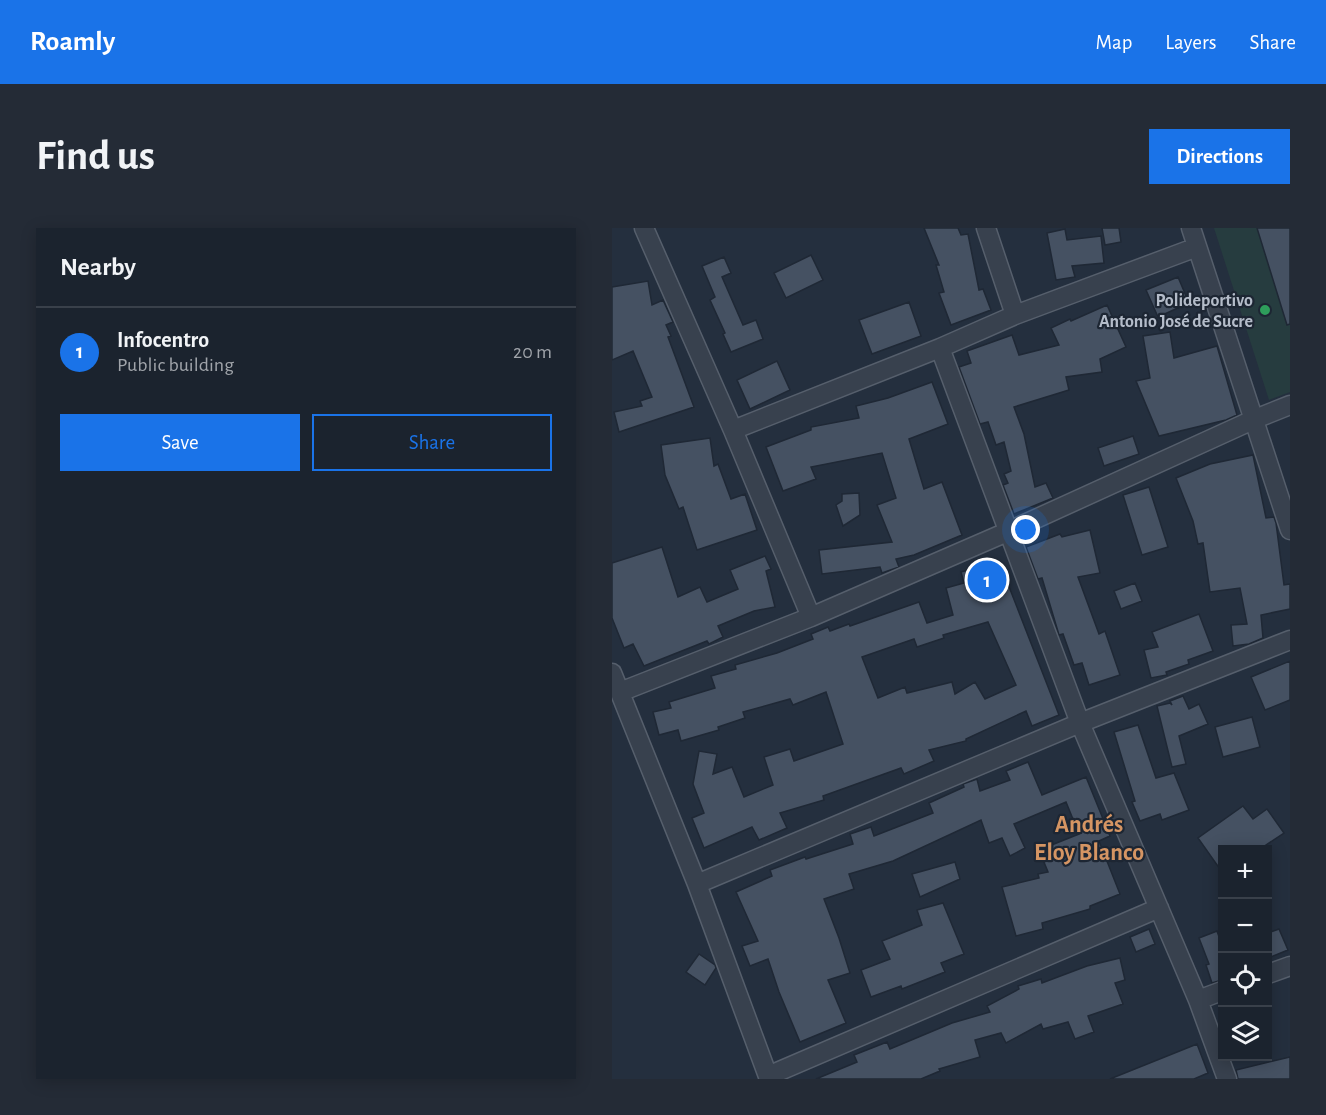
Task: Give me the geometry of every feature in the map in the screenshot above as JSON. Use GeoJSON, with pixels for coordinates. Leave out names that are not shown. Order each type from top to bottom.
{"type":"FeatureCollection","features":[{"type":"Feature","properties":{"kind":"street"},"geometry":{"type":"LineString","coordinates":[[644,228],[733,430],[811,618]]}},
{"type":"Feature","properties":{"kind":"street"},"geometry":{"type":"LineString","coordinates":[[986,228],[1015,315]]}},
{"type":"Feature","properties":{"kind":"street"},"geometry":{"type":"LineString","coordinates":[[1191,228],[1290,530]]}},
{"type":"Feature","properties":{"kind":"street"},"geometry":{"type":"LineString","coordinates":[[733,430],[940,348],[1015,315],[1197,247]]}},
{"type":"Feature","properties":{"kind":"street"},"geometry":{"type":"LineString","coordinates":[[940,348],[1080,723],[1198,1000],[1227,1079]]}},
{"type":"Feature","properties":{"kind":"street"},"geometry":{"type":"LineString","coordinates":[[620,692],[811,618],[1290,405]]}},
{"type":"Feature","properties":{"kind":"street"},"geometry":{"type":"LineString","coordinates":[[697,884],[1080,723],[1290,640]]}},
{"type":"Feature","properties":{"kind":"street"},"geometry":{"type":"LineString","coordinates":[[612,672],[697,884],[768,1078],[1159,908]]}},
{"type":"Feature","properties":{"kind":"street"},"geometry":{"type":"LineString","coordinates":[[1272,973],[1290,966]]}},
{"type":"Feature","properties":{"kind":"street"},"geometry":{"type":"LineString","coordinates":[[1198,1000],[1218,992]]}},
{"type":"Feature","properties":{"kind":"green space","name":"Polideportivo Antonio José de Sucre"},"geometry":{"type":"Polygon","coordinates":[[[1214,228],[1290,228],[1290,392],[1269,400],[1214,228]]]}},
{"type":"Feature","properties":{"kind":"building"},"geometry":{"type":"Polygon","coordinates":[[[924,228],[958,228],[961,235],[968,234],[979,290],[983,289],[991,310],[951,325],[939,293],[944,292],[936,265],[939,265],[924,228]]]}},
{"type":"Feature","properties":{"kind":"building"},"geometry":{"type":"Polygon","coordinates":[[[1102,228],[1119,228],[1121,242],[1105,245],[1102,228]]]}},
{"type":"Feature","properties":{"kind":"building"},"geometry":{"type":"Polygon","coordinates":[[[1257,228],[1290,228],[1290,324],[1287,325],[1257,228]]]}},
{"type":"Feature","properties":{"kind":"building"},"geometry":{"type":"Polygon","coordinates":[[[1065,229],[1067,240],[1101,236],[1104,263],[1072,266],[1075,277],[1056,280],[1047,233],[1065,229]]]}},
{"type":"Feature","properties":{"kind":"building"},"geometry":{"type":"Polygon","coordinates":[[[811,255],[823,280],[786,298],[774,273],[811,255]]]}},
{"type":"Feature","properties":{"kind":"building"},"geometry":{"type":"Polygon","coordinates":[[[724,257],[731,273],[722,277],[743,325],[756,320],[763,339],[731,352],[710,300],[715,297],[702,266],[724,257]]]}},
{"type":"Feature","properties":{"kind":"building"},"geometry":{"type":"Polygon","coordinates":[[[1178,277],[1189,303],[1158,317],[1146,290],[1178,277]]]}},
{"type":"Feature","properties":{"kind":"building"},"geometry":{"type":"Polygon","coordinates":[[[648,281],[652,305],[663,300],[673,322],[666,325],[671,336],[668,337],[694,407],[619,432],[614,412],[642,406],[640,401],[652,397],[633,351],[612,360],[612,287],[648,281]]]}},
{"type":"Feature","properties":{"kind":"building"},"geometry":{"type":"Polygon","coordinates":[[[909,302],[921,336],[872,354],[859,320],[909,302]]]}},
{"type":"Feature","properties":{"kind":"building"},"geometry":{"type":"Polygon","coordinates":[[[1107,305],[1126,347],[1100,359],[1102,372],[1066,377],[1069,390],[1014,407],[1024,434],[1035,487],[1046,483],[1053,498],[1014,514],[1003,485],[1008,483],[1004,474],[1011,471],[1004,442],[996,445],[988,422],[980,424],[959,367],[971,363],[967,351],[1012,335],[1019,355],[1059,345],[1051,328],[1107,305]]]}},
{"type":"Feature","properties":{"kind":"building"},"geometry":{"type":"Polygon","coordinates":[[[1170,332],[1174,358],[1217,346],[1237,415],[1226,420],[1159,436],[1136,381],[1150,378],[1143,336],[1170,332]]]}},
{"type":"Feature","properties":{"kind":"building"},"geometry":{"type":"Polygon","coordinates":[[[777,361],[790,390],[750,409],[737,380],[777,361]]]}},
{"type":"Feature","properties":{"kind":"building"},"geometry":{"type":"Polygon","coordinates":[[[932,382],[948,424],[909,439],[924,489],[942,482],[962,535],[914,555],[896,559],[899,567],[882,573],[880,567],[822,574],[819,550],[892,542],[877,505],[896,498],[882,453],[811,467],[816,479],[783,491],[766,447],[811,430],[811,427],[859,418],[856,406],[888,398],[932,382]]]}},
{"type":"Feature","properties":{"kind":"building"},"geometry":{"type":"Polygon","coordinates":[[[1133,436],[1139,454],[1104,466],[1098,448],[1133,436]]]}},
{"type":"Feature","properties":{"kind":"building"},"geometry":{"type":"Polygon","coordinates":[[[710,438],[714,466],[718,464],[731,499],[745,494],[757,530],[697,550],[683,507],[679,509],[665,475],[661,445],[710,438]]]}},
{"type":"Feature","properties":{"kind":"building"},"geometry":{"type":"Polygon","coordinates":[[[1253,455],[1266,518],[1274,517],[1276,523],[1284,585],[1290,584],[1290,609],[1261,615],[1263,638],[1249,644],[1233,646],[1231,625],[1247,624],[1240,588],[1210,592],[1203,543],[1198,544],[1193,521],[1176,478],[1210,464],[1253,455]]]}},
{"type":"Feature","properties":{"kind":"building"},"geometry":{"type":"Polygon","coordinates":[[[1149,487],[1168,547],[1142,555],[1123,495],[1149,487]]]}},
{"type":"Feature","properties":{"kind":"building"},"geometry":{"type":"Polygon","coordinates":[[[859,493],[860,515],[843,526],[836,505],[842,501],[842,494],[859,493]]]}},
{"type":"Feature","properties":{"kind":"building"},"geometry":{"type":"Polygon","coordinates":[[[1090,530],[1100,573],[1078,577],[1099,634],[1105,631],[1120,675],[1089,685],[1082,663],[1074,665],[1063,634],[1059,635],[1042,578],[1038,579],[1026,547],[1060,534],[1062,537],[1090,530]]]}},
{"type":"Feature","properties":{"kind":"building"},"geometry":{"type":"Polygon","coordinates":[[[662,547],[678,597],[700,587],[707,602],[738,589],[730,570],[765,556],[771,569],[766,571],[775,607],[754,611],[718,626],[723,637],[709,644],[707,641],[644,666],[633,644],[624,648],[612,618],[612,563],[662,547]]]}},
{"type":"Feature","properties":{"kind":"building"},"geometry":{"type":"Polygon","coordinates":[[[999,561],[1059,715],[1032,726],[1026,711],[966,741],[929,750],[934,761],[904,774],[901,768],[823,796],[824,800],[780,813],[787,828],[759,840],[752,827],[704,848],[692,818],[704,813],[693,784],[699,751],[717,754],[713,774],[732,767],[744,797],[773,785],[764,757],[790,749],[794,761],[843,744],[826,692],[793,705],[790,699],[743,712],[745,718],[718,727],[719,730],[681,741],[678,730],[659,735],[653,712],[671,708],[669,702],[715,688],[711,676],[736,669],[735,665],[777,653],[813,639],[811,634],[828,627],[830,631],[849,624],[850,626],[919,602],[927,623],[953,615],[946,588],[964,583],[961,572],[999,561]],[[988,622],[943,635],[944,638],[917,647],[914,639],[862,657],[878,698],[905,687],[907,693],[952,682],[955,694],[975,682],[985,699],[1016,685],[988,622]]]}},
{"type":"Feature","properties":{"kind":"building"},"geometry":{"type":"Polygon","coordinates":[[[1135,583],[1142,601],[1121,609],[1114,591],[1135,583]]]}},
{"type":"Feature","properties":{"kind":"building"},"geometry":{"type":"Polygon","coordinates":[[[1199,614],[1213,651],[1188,660],[1189,664],[1166,672],[1167,675],[1151,678],[1144,650],[1158,647],[1152,632],[1199,614]]]}},
{"type":"Feature","properties":{"kind":"building"},"geometry":{"type":"Polygon","coordinates":[[[1290,661],[1290,700],[1265,710],[1251,677],[1290,661]]]}},
{"type":"Feature","properties":{"kind":"building"},"geometry":{"type":"Polygon","coordinates":[[[1183,696],[1189,709],[1199,704],[1208,724],[1179,736],[1186,764],[1172,767],[1157,706],[1170,703],[1172,705],[1170,701],[1183,696]]]}},
{"type":"Feature","properties":{"kind":"building"},"geometry":{"type":"Polygon","coordinates":[[[1252,717],[1260,747],[1223,757],[1215,727],[1252,717]]]}},
{"type":"Feature","properties":{"kind":"building"},"geometry":{"type":"Polygon","coordinates":[[[1138,725],[1156,778],[1174,773],[1189,810],[1162,820],[1160,814],[1140,821],[1132,802],[1135,801],[1114,732],[1138,725]]]}},
{"type":"Feature","properties":{"kind":"building"},"geometry":{"type":"Polygon","coordinates":[[[1028,762],[1042,795],[1086,777],[1110,836],[1099,841],[1120,894],[1090,906],[1090,909],[1042,923],[1043,929],[1016,936],[1002,887],[1039,878],[1038,874],[1048,872],[1039,850],[1079,834],[1066,802],[1014,824],[1025,848],[1010,856],[1002,838],[989,843],[981,820],[893,861],[849,874],[854,889],[824,899],[850,973],[828,980],[846,1023],[800,1042],[768,959],[750,966],[742,946],[758,941],[736,892],[772,876],[770,870],[805,857],[806,859],[853,844],[850,834],[871,827],[874,836],[933,813],[929,803],[964,787],[963,784],[977,779],[980,791],[1010,780],[1006,771],[1028,762]]]}},
{"type":"Feature","properties":{"kind":"building"},"geometry":{"type":"Polygon","coordinates":[[[1243,806],[1253,819],[1267,809],[1284,833],[1266,845],[1218,845],[1218,866],[1198,838],[1243,806]]]}},
{"type":"Feature","properties":{"kind":"building"},"geometry":{"type":"Polygon","coordinates":[[[955,862],[960,879],[920,897],[912,874],[955,862]]]}},
{"type":"Feature","properties":{"kind":"building"},"geometry":{"type":"Polygon","coordinates":[[[943,903],[964,954],[941,963],[945,972],[902,989],[901,986],[871,997],[861,970],[890,959],[882,941],[922,925],[917,910],[943,903]]]}},
{"type":"Feature","properties":{"kind":"building"},"geometry":{"type":"Polygon","coordinates":[[[1149,929],[1155,944],[1136,952],[1130,937],[1149,929]]]}},
{"type":"Feature","properties":{"kind":"building"},"geometry":{"type":"Polygon","coordinates":[[[1279,929],[1288,950],[1272,956],[1272,953],[1272,932],[1279,929]]]}},
{"type":"Feature","properties":{"kind":"building"},"geometry":{"type":"Polygon","coordinates":[[[1217,931],[1218,981],[1212,983],[1206,965],[1209,964],[1199,938],[1217,931]]]}},
{"type":"Feature","properties":{"kind":"building"},"geometry":{"type":"Polygon","coordinates":[[[699,954],[716,968],[705,985],[686,972],[699,954]]]}},
{"type":"Feature","properties":{"kind":"building"},"geometry":{"type":"Polygon","coordinates":[[[1120,958],[1125,980],[1115,983],[1123,1004],[1088,1016],[1094,1032],[1075,1039],[1068,1022],[1043,1029],[1041,1024],[1006,1043],[1001,1033],[975,1040],[980,1057],[939,1069],[940,1071],[921,1079],[816,1079],[857,1062],[854,1055],[887,1042],[890,1049],[952,1023],[990,1012],[987,1006],[1019,989],[1018,986],[1041,979],[1042,983],[1087,966],[1120,958]]]}},
{"type":"Feature","properties":{"kind":"building"},"geometry":{"type":"Polygon","coordinates":[[[1197,1044],[1208,1073],[1194,1079],[1110,1079],[1197,1044]]]}},
{"type":"Feature","properties":{"kind":"building"},"geometry":{"type":"Polygon","coordinates":[[[1290,1057],[1290,1079],[1238,1079],[1236,1070],[1290,1057]]]}},
{"type":"Feature","properties":{"kind":"place","name":"Polideportivo Antonio José de Sucre"},"geometry":{"type":"Point","coordinates":[1265,310]}},
{"type":"Feature","properties":{"kind":"place","name":"Infocentro"},"geometry":{"type":"Point","coordinates":[987,580]}},
{"type":"Feature","properties":{"kind":"district","name":"Andrés Eloy Blanco"},"geometry":{"type":"Point","coordinates":[1089,838]}}]}
